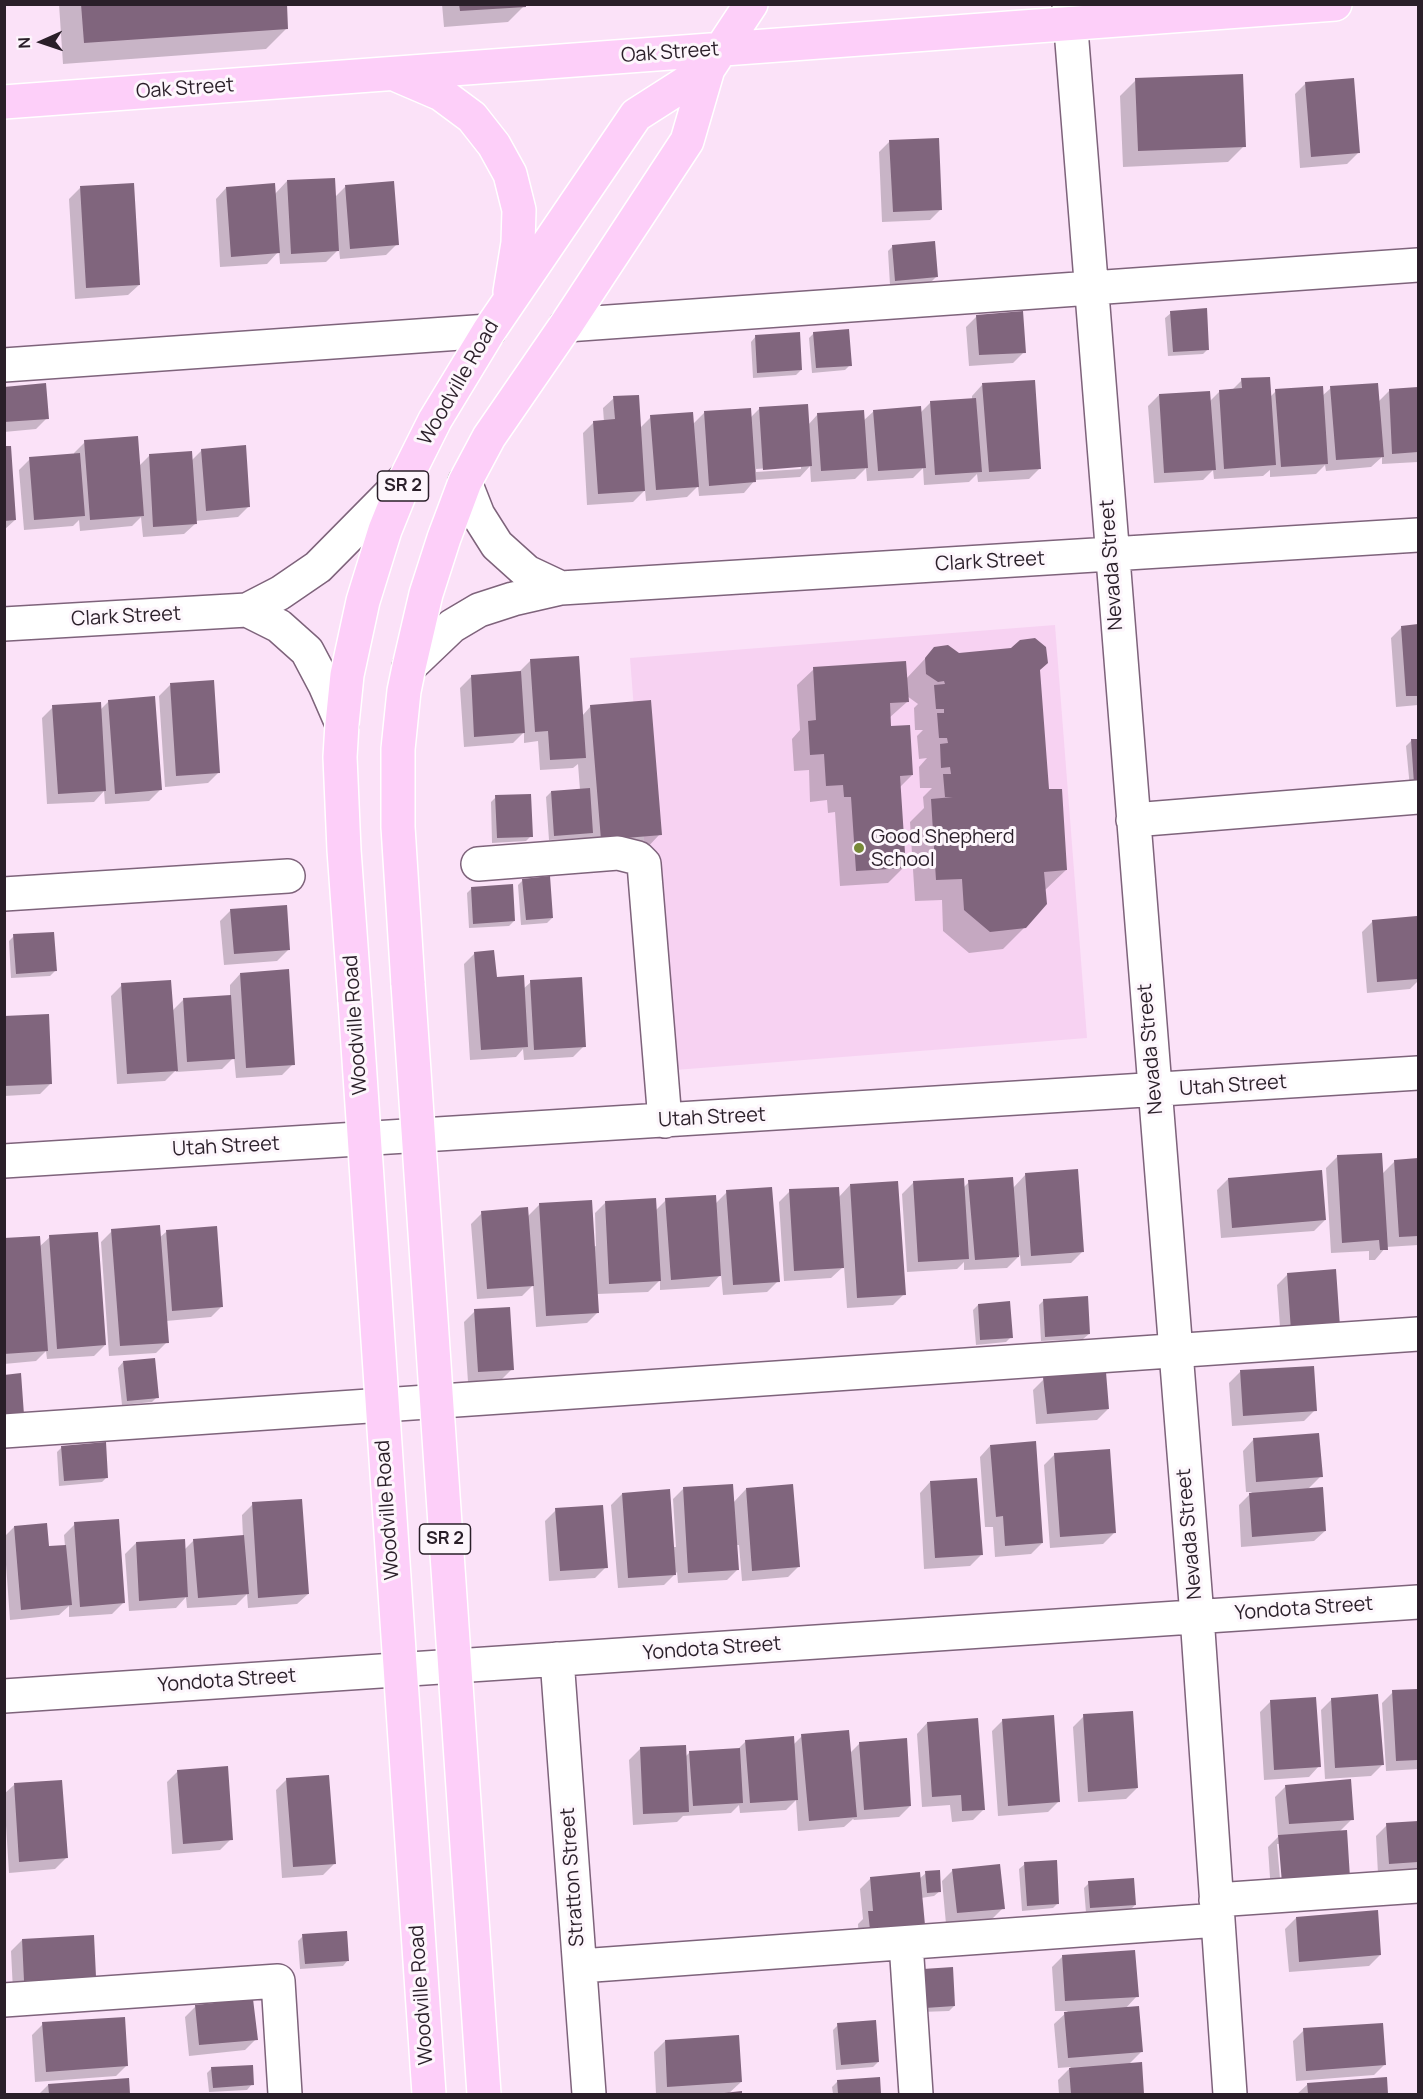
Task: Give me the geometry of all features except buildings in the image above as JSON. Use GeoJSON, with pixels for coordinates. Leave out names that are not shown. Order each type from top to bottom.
{"type":"FeatureCollection","features":[{"type":"Feature","properties":{"kind":"main road","name":"Woodville Road"},"geometry":{"type":"LineString","coordinates":[[484,2094],[398,827],[398,749],[404,691],[426,594],[465,482],[489,437],[687,141],[714,59],[751,4]]}},
{"type":"Feature","properties":{"kind":"main road","name":"Oak Street"},"geometry":{"type":"LineString","coordinates":[[4,102],[392,73],[714,59],[1070,14],[1335,4]]}},
{"type":"Feature","properties":{"kind":"main road","name":"Woodville Road"},"geometry":{"type":"LineString","coordinates":[[429,2094],[344,850],[340,758],[347,675],[363,601],[385,530],[406,478],[435,420],[509,299],[636,115],[714,59]]}},
{"type":"Feature","properties":{"kind":"main road"},"geometry":{"type":"LineString","coordinates":[[392,73],[441,94],[472,117],[494,145],[510,174],[519,210],[518,243],[509,299]]}},
{"type":"Feature","properties":{"kind":"street","name":"Nevada Street"},"geometry":{"type":"LineString","coordinates":[[1070,14],[1111,555],[1197,1616],[1230,2094]]}},
{"type":"Feature","properties":{"kind":"street"},"geometry":{"type":"LineString","coordinates":[[566,325],[1419,265]]}},
{"type":"Feature","properties":{"kind":"street"},"geometry":{"type":"LineString","coordinates":[[4,365],[489,331]]}},
{"type":"Feature","properties":{"kind":"street","name":"Clark Street"},"geometry":{"type":"LineString","coordinates":[[4,624],[247,610],[280,593],[318,567],[406,478]]}},
{"type":"Feature","properties":{"kind":"street","name":"Clark Street"},"geometry":{"type":"LineString","coordinates":[[465,482],[478,515],[497,545],[527,572],[561,588]]}},
{"type":"Feature","properties":{"kind":"street","name":"Clark Street"},"geometry":{"type":"LineString","coordinates":[[409,667],[452,626],[479,610],[513,599],[561,588],[1419,535]]}},
{"type":"Feature","properties":{"kind":"street","name":"Clark Street"},"geometry":{"type":"LineString","coordinates":[[247,610],[279,626],[307,651],[326,685],[342,724]]}},
{"type":"Feature","properties":{"kind":"street"},"geometry":{"type":"LineString","coordinates":[[1133,820],[1419,797]]}},
{"type":"Feature","properties":{"kind":"street"},"geometry":{"type":"LineString","coordinates":[[478,864],[618,853],[638,858],[644,864],[665,1121]]}},
{"type":"Feature","properties":{"kind":"street"},"geometry":{"type":"LineString","coordinates":[[4,894],[288,876]]}},
{"type":"Feature","properties":{"kind":"street","name":"Utah Street"},"geometry":{"type":"LineString","coordinates":[[4,1161],[1419,1074]]}},
{"type":"Feature","properties":{"kind":"street"},"geometry":{"type":"LineString","coordinates":[[4,1431],[1419,1334]]}},
{"type":"Feature","properties":{"kind":"street","name":"Yondota Street"},"geometry":{"type":"LineString","coordinates":[[4,1696],[1419,1602]]}},
{"type":"Feature","properties":{"kind":"street","name":"Stratton Street"},"geometry":{"type":"LineString","coordinates":[[557,1659],[589,2094]]}},
{"type":"Feature","properties":{"kind":"street"},"geometry":{"type":"LineString","coordinates":[[580,1966],[906,1942],[1217,1910],[1419,1886]]}},
{"type":"Feature","properties":{"kind":"street"},"geometry":{"type":"LineString","coordinates":[[906,1942],[916,2094]]}},
{"type":"Feature","properties":{"kind":"street"},"geometry":{"type":"LineString","coordinates":[[4,2000],[278,1981],[285,2094]]}},
{"type":"Feature","properties":{"kind":"shaded area","name":"Good Shepherd School"},"geometry":{"type":"Polygon","coordinates":[[[1055,625],[1087,1038],[662,1071],[630,658],[1055,625]]]}},
{"type":"Feature","properties":{"kind":"place","name":"Good Shepherd School"},"geometry":{"type":"Point","coordinates":[859,848]}}]}
